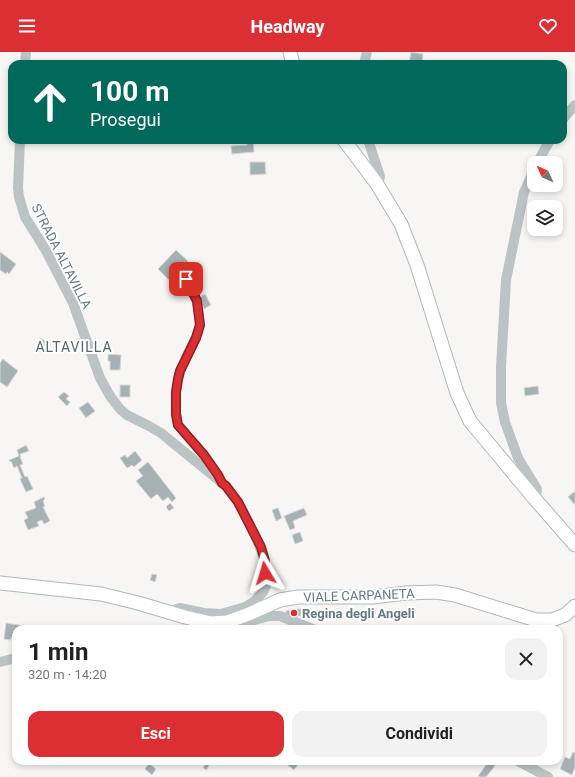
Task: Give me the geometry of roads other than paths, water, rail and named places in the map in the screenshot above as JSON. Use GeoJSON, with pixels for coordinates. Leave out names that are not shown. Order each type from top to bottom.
{"type":"FeatureCollection","features":[{"type":"Feature","properties":{"kind":"main road"},"geometry":{"type":"LineString","coordinates":[[347,144],[377,184],[400,224],[417,265],[457,393],[470,421],[575,545]]}},
{"type":"Feature","properties":{"kind":"main road","name":"VIALE CARPANETA"},"geometry":{"type":"LineString","coordinates":[[0,583],[101,594],[210,623],[227,622],[280,600],[298,597],[372,596],[436,592],[455,594],[536,620],[552,620],[565,615],[575,606]]}},
{"type":"Feature","properties":{"kind":"street"},"geometry":{"type":"LineString","coordinates":[[567,114],[575,105]]}},
{"type":"Feature","properties":{"kind":"street","name":"STRADA ALTAVILLA"},"geometry":{"type":"LineString","coordinates":[[20,144],[18,188],[25,217],[45,249],[73,303],[100,378],[110,396],[126,415],[161,433],[226,486],[238,502],[261,547],[265,561],[266,586],[255,601],[245,607],[220,614],[204,613],[180,608],[171,613]]}},
{"type":"Feature","properties":{"kind":"street"},"geometry":{"type":"LineString","coordinates":[[369,144],[380,177],[377,184]]}},
{"type":"Feature","properties":{"kind":"street"},"geometry":{"type":"LineString","coordinates":[[541,156],[548,144]]}},
{"type":"Feature","properties":{"kind":"street"},"geometry":{"type":"LineString","coordinates":[[527,185],[524,192],[506,280],[501,367],[501,403],[505,422],[518,458],[537,489],[534,498]]}},
{"type":"Feature","properties":{"kind":"street"},"geometry":{"type":"LineString","coordinates":[[186,279],[197,301],[200,325],[196,338],[180,371],[176,392],[176,414],[178,425],[204,455],[222,483]]}},
{"type":"Feature","properties":{"kind":"street"},"geometry":{"type":"LineString","coordinates":[[237,625],[269,616],[280,616],[303,625]]}},
{"type":"Feature","properties":{"kind":"street"},"geometry":{"type":"LineString","coordinates":[[227,622],[232,625]]}},
{"type":"Feature","properties":{"kind":"street"},"geometry":{"type":"LineString","coordinates":[[0,662],[12,659]]}},
{"type":"Feature","properties":{"kind":"street"},"geometry":{"type":"LineString","coordinates":[[526,765],[548,777]]}},
{"type":"Feature","properties":{"kind":"place","name":"Regina degli Angeli"},"geometry":{"type":"Point","coordinates":[294,613]}},
{"type":"Feature","properties":{"kind":"district","name":"ALTAVILLA"},"geometry":{"type":"Point","coordinates":[74,347]}}]}
